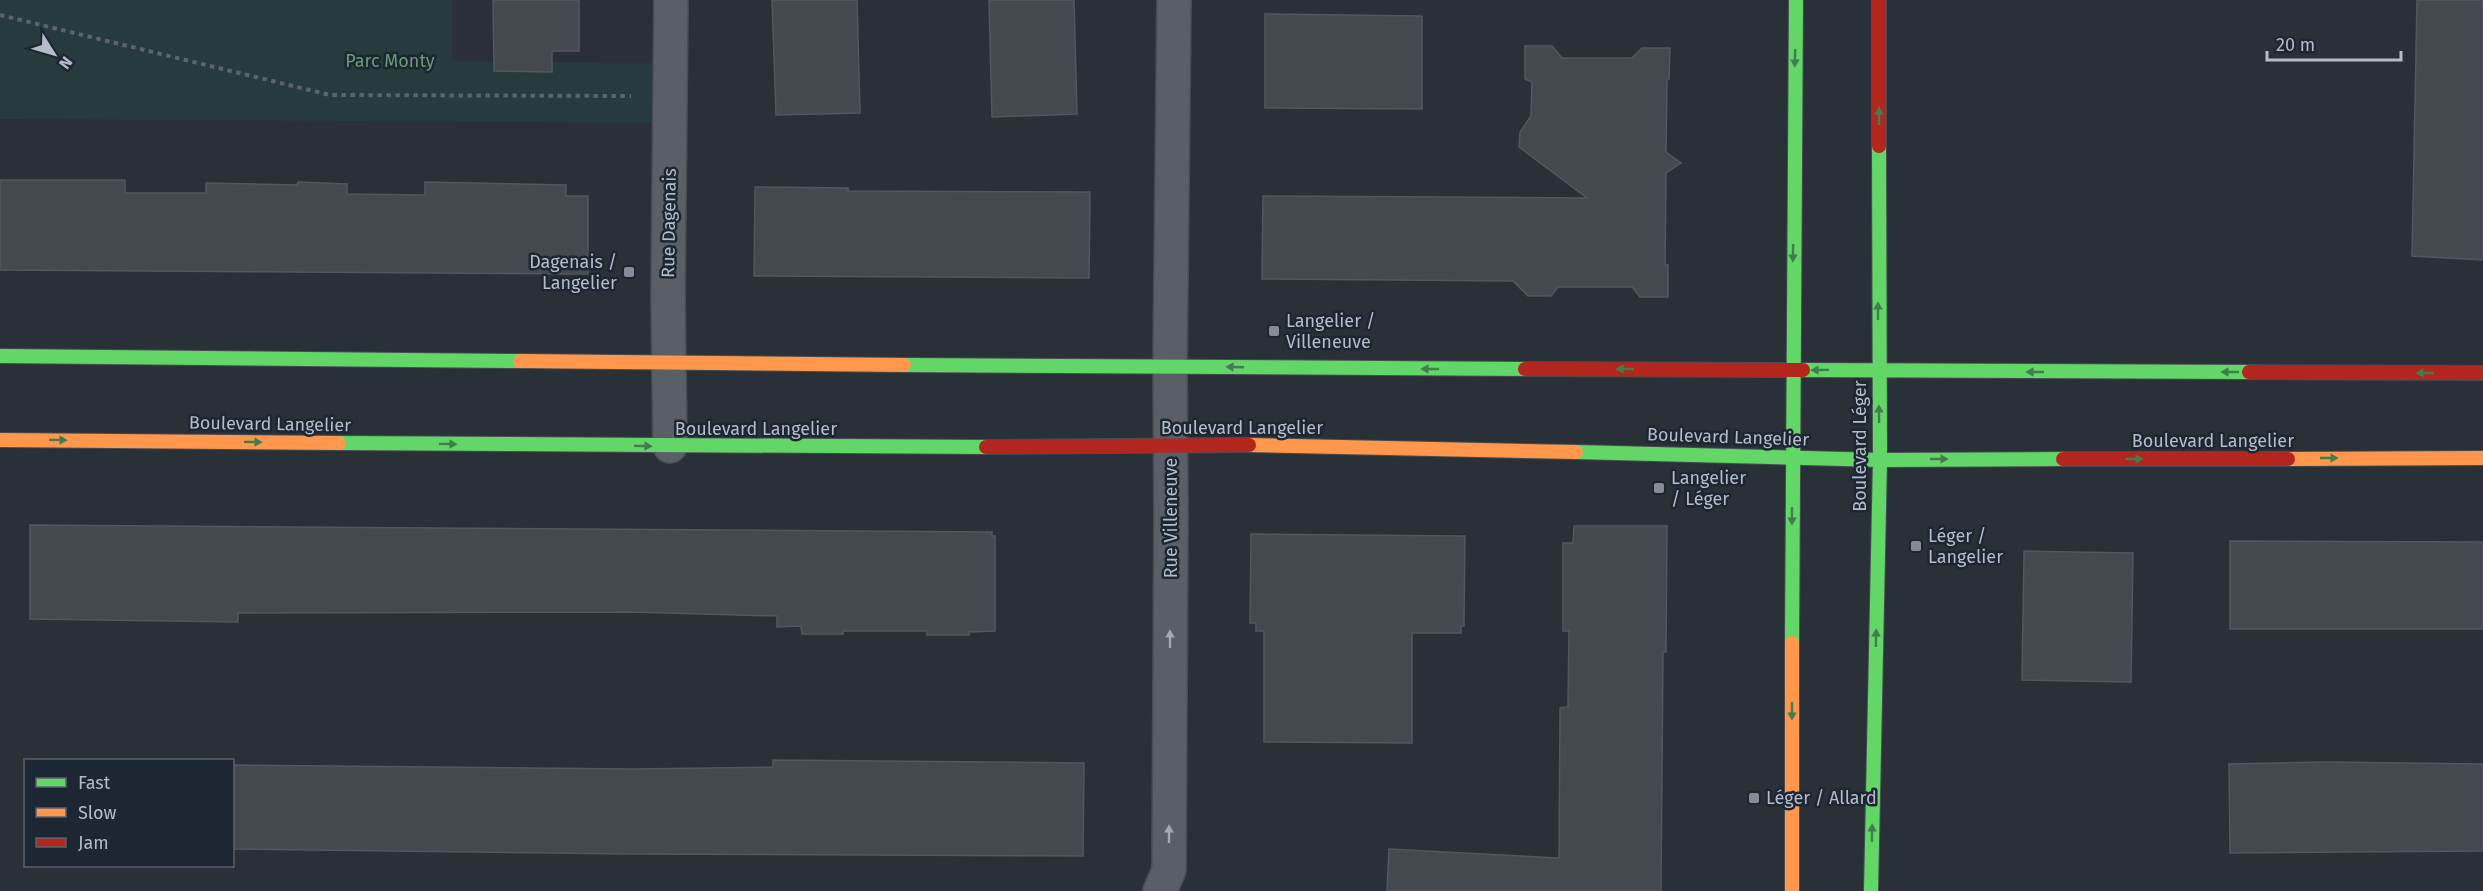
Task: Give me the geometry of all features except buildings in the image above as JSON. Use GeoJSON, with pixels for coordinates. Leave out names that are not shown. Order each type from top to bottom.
{"type":"FeatureCollection","features":[{"type":"Feature","properties":{"kind":"main road"},"geometry":{"type":"LineString","coordinates":[[1792,891],[1792,457],[1796,0]]}},
{"type":"Feature","properties":{"kind":"main road","name":"Boulevard Léger"},"geometry":{"type":"LineString","coordinates":[[1871,891],[1880,460],[1878,369],[1879,0]]}},
{"type":"Feature","properties":{"kind":"main road"},"geometry":{"type":"LineString","coordinates":[[0,356],[1170,367],[2483,373]]}},
{"type":"Feature","properties":{"kind":"main road","name":"Boulevard Langelier"},"geometry":{"type":"LineString","coordinates":[[0,440],[1095,448],[1172,445],[1880,460],[2483,458]]}},
{"type":"Feature","properties":{"kind":"street","name":"Rue Dagenais"},"geometry":{"type":"LineString","coordinates":[[670,446],[668,297],[671,0]]}},
{"type":"Feature","properties":{"kind":"street","name":"Rue Villeneuve"},"geometry":{"type":"LineString","coordinates":[[1160,891],[1169,870],[1172,445],[1170,367],[1174,0]]}},
{"type":"Feature","properties":{"kind":"path"},"geometry":{"type":"LineString","coordinates":[[0,15],[330,95],[671,96]]}},
{"type":"Feature","properties":{"kind":"green space","name":"Parc Monty"},"geometry":{"type":"Polygon","coordinates":[[[0,0],[452,0],[452,61],[672,63],[671,123],[0,119],[0,0]]]}},
{"type":"Feature","properties":{"kind":"traffic: fast"},"geometry":{"type":"LineString","coordinates":[[1792,643],[1796,0]]}},
{"type":"Feature","properties":{"kind":"traffic: fast"},"geometry":{"type":"LineString","coordinates":[[1871,891],[1880,460],[1879,146]]}},
{"type":"Feature","properties":{"kind":"traffic: fast"},"geometry":{"type":"LineString","coordinates":[[0,356],[520,361]]}},
{"type":"Feature","properties":{"kind":"traffic: fast"},"geometry":{"type":"LineString","coordinates":[[904,365],[1525,369]]}},
{"type":"Feature","properties":{"kind":"traffic: fast"},"geometry":{"type":"LineString","coordinates":[[1803,370],[2249,372]]}},
{"type":"Feature","properties":{"kind":"traffic: fast"},"geometry":{"type":"LineString","coordinates":[[339,443],[986,447]]}},
{"type":"Feature","properties":{"kind":"traffic: fast"},"geometry":{"type":"LineString","coordinates":[[1576,452],[1880,460],[2063,459]]}},
{"type":"Feature","properties":{"kind":"traffic: slow"},"geometry":{"type":"LineString","coordinates":[[520,361],[904,365]]}},
{"type":"Feature","properties":{"kind":"traffic: slow"},"geometry":{"type":"LineString","coordinates":[[0,440],[339,443]]}},
{"type":"Feature","properties":{"kind":"traffic: slow"},"geometry":{"type":"LineString","coordinates":[[1249,445],[1576,452]]}},
{"type":"Feature","properties":{"kind":"traffic: slow"},"geometry":{"type":"LineString","coordinates":[[2288,459],[2483,458]]}},
{"type":"Feature","properties":{"kind":"traffic: slow"},"geometry":{"type":"LineString","coordinates":[[1792,643],[1792,891]]}},
{"type":"Feature","properties":{"kind":"traffic: jam"},"geometry":{"type":"LineString","coordinates":[[1879,0],[1879,146]]}},
{"type":"Feature","properties":{"kind":"traffic: jam"},"geometry":{"type":"LineString","coordinates":[[1525,369],[1803,370]]}},
{"type":"Feature","properties":{"kind":"traffic: jam"},"geometry":{"type":"LineString","coordinates":[[2249,372],[2483,373]]}},
{"type":"Feature","properties":{"kind":"traffic: jam"},"geometry":{"type":"LineString","coordinates":[[986,447],[1249,445]]}},
{"type":"Feature","properties":{"kind":"traffic: jam"},"geometry":{"type":"LineString","coordinates":[[2063,459],[2288,459]]}},
{"type":"Feature","properties":{"kind":"place","name":"Dagenais / Langelier"},"geometry":{"type":"Point","coordinates":[629,272]}},
{"type":"Feature","properties":{"kind":"place","name":"Langelier / Villeneuve"},"geometry":{"type":"Point","coordinates":[1274,331]}},
{"type":"Feature","properties":{"kind":"place","name":"Langelier / Léger"},"geometry":{"type":"Point","coordinates":[1659,488]}},
{"type":"Feature","properties":{"kind":"place","name":"Léger / Langelier"},"geometry":{"type":"Point","coordinates":[1916,546]}},
{"type":"Feature","properties":{"kind":"place","name":"Léger / Allard"},"geometry":{"type":"Point","coordinates":[1754,798]}}]}
